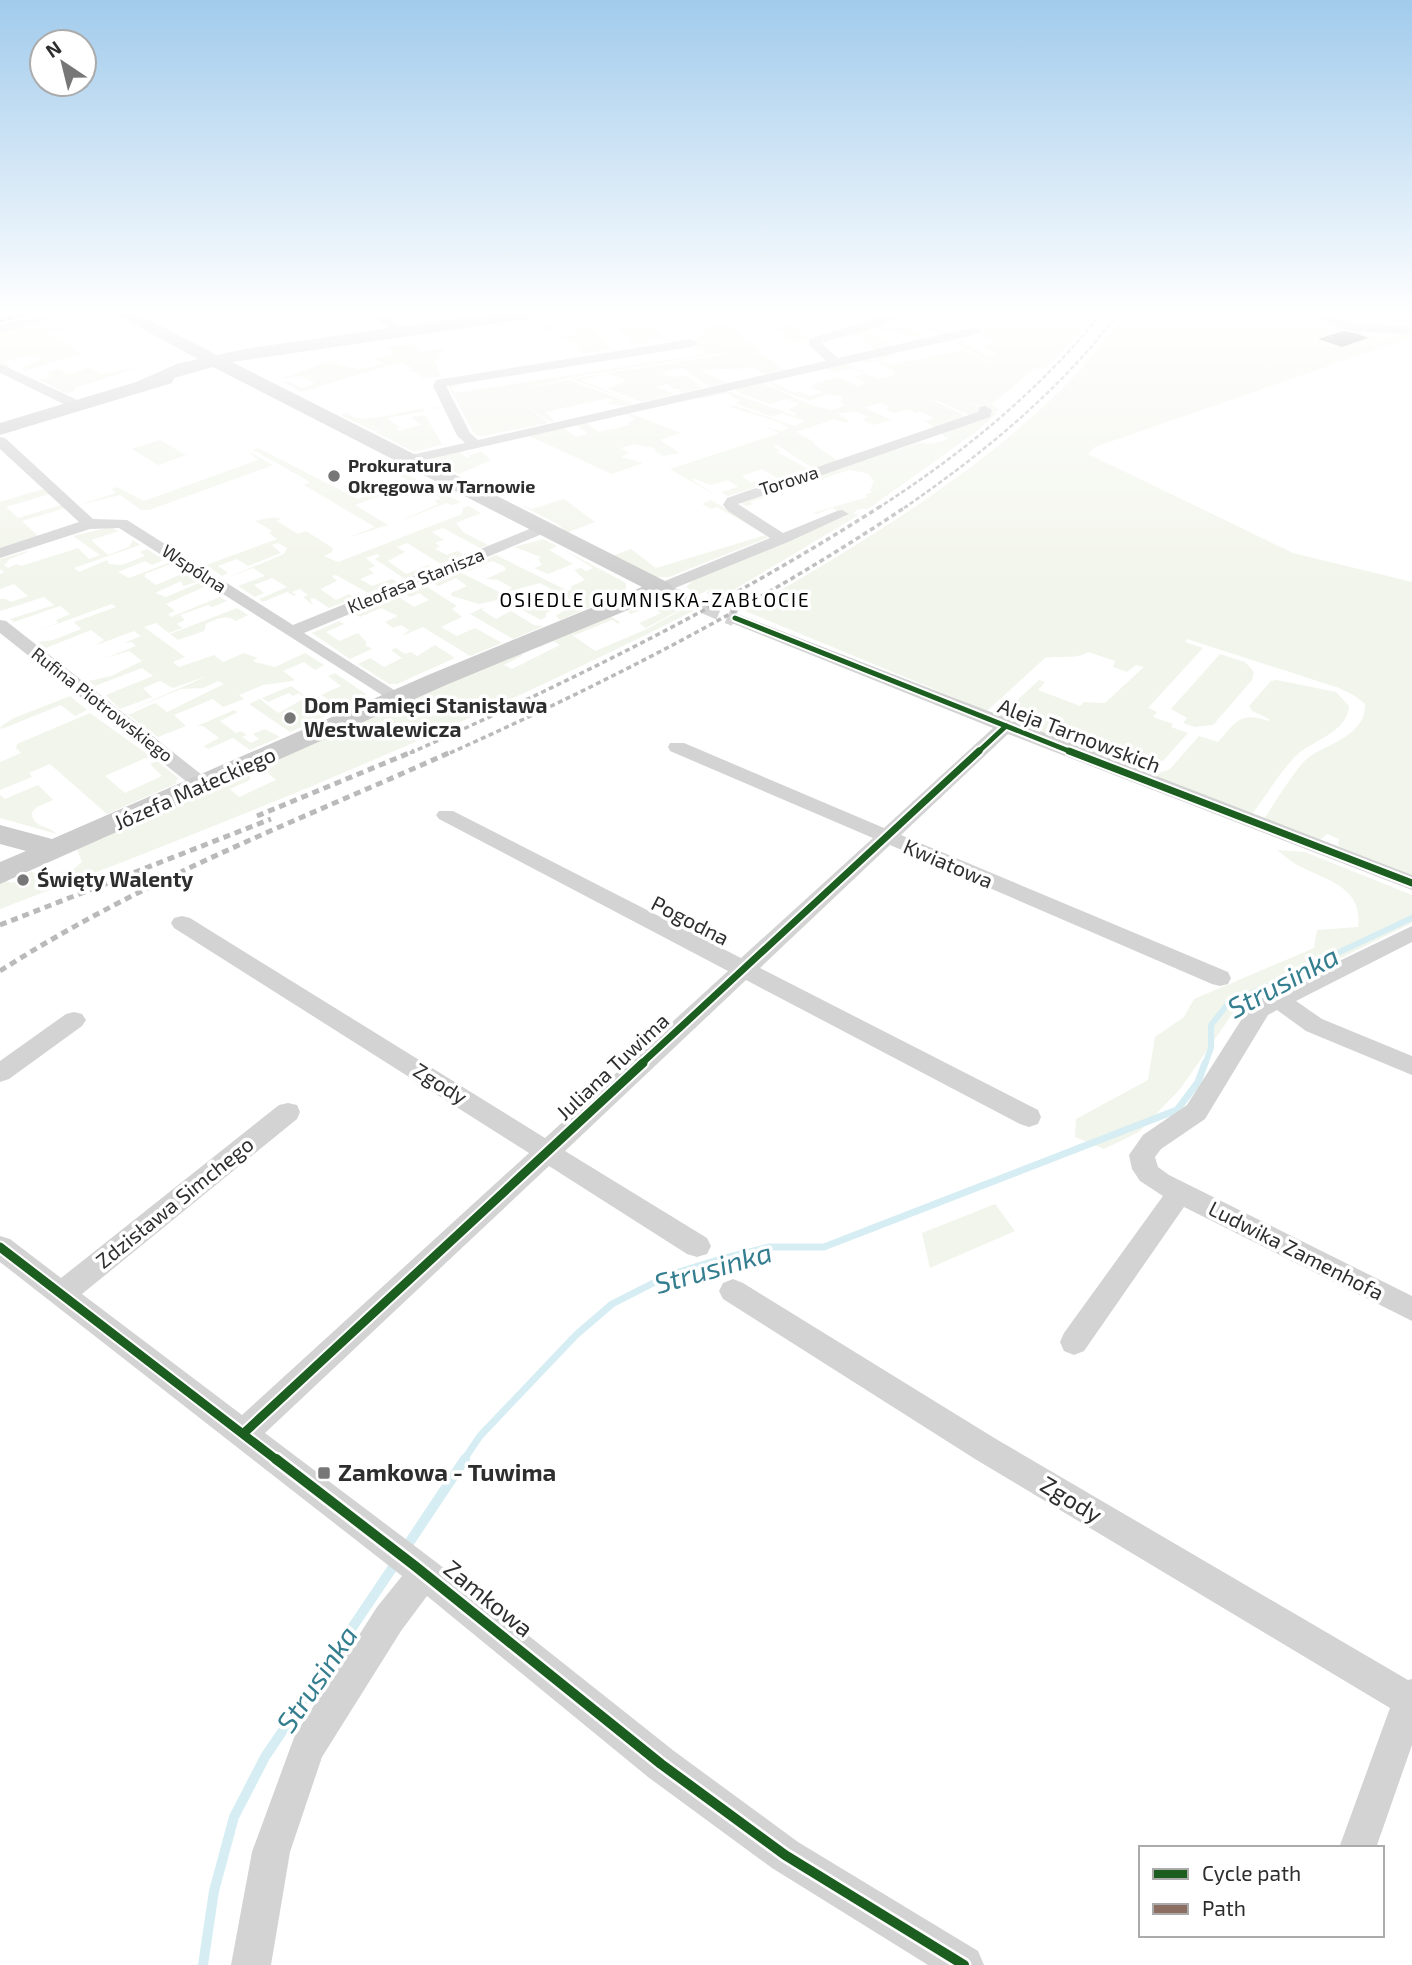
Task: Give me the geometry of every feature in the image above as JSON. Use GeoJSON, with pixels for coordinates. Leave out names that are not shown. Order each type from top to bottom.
{"type":"FeatureCollection","features":[{"type":"Feature","properties":{"kind":"street"},"geometry":{"type":"LineString","coordinates":[[0,429],[83,406]]}},
{"type":"Feature","properties":{"kind":"street"},"geometry":{"type":"LineString","coordinates":[[302,406],[542,530],[661,588],[704,605]]}},
{"type":"Feature","properties":{"kind":"street"},"geometry":{"type":"LineString","coordinates":[[449,406],[464,435],[473,443]]}},
{"type":"Feature","properties":{"kind":"street"},"geometry":{"type":"LineString","coordinates":[[407,460],[640,406]]}},
{"type":"Feature","properties":{"kind":"street","name":"Torowa"},"geometry":{"type":"LineString","coordinates":[[783,539],[733,508],[730,505],[732,501],[927,436],[985,414],[985,410]]}},
{"type":"Feature","properties":{"kind":"street"},"geometry":{"type":"LineString","coordinates":[[0,441],[89,524]]}},
{"type":"Feature","properties":{"kind":"street"},"geometry":{"type":"LineString","coordinates":[[661,588],[842,514]]}},
{"type":"Feature","properties":{"kind":"street","name":"Wspólna"},"geometry":{"type":"LineString","coordinates":[[0,553],[89,524],[111,522],[126,525],[396,699]]}},
{"type":"Feature","properties":{"kind":"street","name":"Kleofasa Stanisza"},"geometry":{"type":"LineString","coordinates":[[291,632],[542,530]]}},
{"type":"Feature","properties":{"kind":"street","name":"Józefa Małeckiego"},"geometry":{"type":"LineString","coordinates":[[0,874],[396,699],[661,588]]}},
{"type":"Feature","properties":{"kind":"street","name":"Aleja Tarnowskich"},"geometry":{"type":"LineString","coordinates":[[735,618],[1412,883]]}},
{"type":"Feature","properties":{"kind":"street","name":"Rufina Piotrowskiego"},"geometry":{"type":"LineString","coordinates":[[0,625],[204,786]]}},
{"type":"Feature","properties":{"kind":"street","name":"Juliana Tuwima"},"geometry":{"type":"LineString","coordinates":[[244,1433],[1006,726]]}},
{"type":"Feature","properties":{"kind":"street","name":"Kwiatowa"},"geometry":{"type":"LineString","coordinates":[[677,747],[1220,978]]}},
{"type":"Feature","properties":{"kind":"street","name":"Pogodna"},"geometry":{"type":"LineString","coordinates":[[446,815],[1029,1117]]}},
{"type":"Feature","properties":{"kind":"street"},"geometry":{"type":"LineString","coordinates":[[0,834],[55,850]]}},
{"type":"Feature","properties":{"kind":"street","name":"Zgody"},"geometry":{"type":"LineString","coordinates":[[183,923],[697,1246]]}},
{"type":"Feature","properties":{"kind":"street"},"geometry":{"type":"LineString","coordinates":[[1412,933],[1278,999],[1314,1025],[1412,1066]]}},
{"type":"Feature","properties":{"kind":"street","name":"Ludwika Zamenhofa"},"geometry":{"type":"LineString","coordinates":[[1278,999],[1254,1015],[1196,1112],[1152,1142],[1142,1155],[1144,1170],[1180,1193],[1412,1309]]}},
{"type":"Feature","properties":{"kind":"street"},"geometry":{"type":"LineString","coordinates":[[0,1073],[74,1020]]}},
{"type":"Feature","properties":{"kind":"street","name":"Zdzisława Simchego"},"geometry":{"type":"LineString","coordinates":[[62,1294],[288,1112]]}},
{"type":"Feature","properties":{"kind":"street"},"geometry":{"type":"LineString","coordinates":[[1074,1342],[1101,1300],[1134,1260],[1180,1193]]}},
{"type":"Feature","properties":{"kind":"street","name":"Zamkowa"},"geometry":{"type":"LineString","coordinates":[[0,1247],[409,1562],[661,1764],[785,1856],[964,1965]]}},
{"type":"Feature","properties":{"kind":"street","name":"Zgody"},"geometry":{"type":"LineString","coordinates":[[733,1291],[951,1429],[1411,1700]]}},
{"type":"Feature","properties":{"kind":"street"},"geometry":{"type":"LineString","coordinates":[[251,1965],[271,1852],[308,1748],[389,1619],[409,1562]]}},
{"type":"Feature","properties":{"kind":"street"},"geometry":{"type":"LineString","coordinates":[[1358,1846],[1411,1700]]}},
{"type":"Feature","properties":{"kind":"shaded area"},"geometry":{"type":"Polygon","coordinates":[[[459,406],[525,406],[549,423],[482,436],[475,435],[459,406]]]}},
{"type":"Feature","properties":{"kind":"shaded area"},"geometry":{"type":"Polygon","coordinates":[[[525,406],[574,406],[545,412],[555,421],[551,422],[525,406]]]}},
{"type":"Feature","properties":{"kind":"shaded area"},"geometry":{"type":"Polygon","coordinates":[[[727,406],[736,406],[795,426],[805,421],[781,413],[773,417],[742,406],[767,406],[795,416],[797,414],[788,410],[796,406],[832,410],[844,406],[869,406],[863,407],[891,420],[873,425],[862,420],[868,417],[856,411],[838,414],[850,421],[845,423],[835,419],[796,432],[838,461],[813,468],[777,445],[774,447],[780,450],[777,452],[810,470],[779,479],[762,469],[742,476],[751,483],[769,477],[775,481],[728,496],[721,492],[738,487],[728,480],[711,485],[692,480],[720,498],[670,469],[780,433],[764,427],[781,431],[789,428],[776,421],[727,406]]]}},
{"type":"Feature","properties":{"kind":"shaded area"},"geometry":{"type":"Polygon","coordinates":[[[887,406],[944,406],[966,416],[935,428],[921,419],[927,421],[934,418],[920,411],[912,414],[914,412],[907,409],[895,413],[885,409],[889,407],[887,406]]]}},
{"type":"Feature","properties":{"kind":"shaded area"},"geometry":{"type":"Polygon","coordinates":[[[948,406],[981,408],[981,411],[971,416],[948,406]]]}},
{"type":"Feature","properties":{"kind":"shaded area"},"geometry":{"type":"Polygon","coordinates":[[[979,406],[992,406],[1001,410],[993,411],[997,413],[977,431],[868,509],[858,509],[853,513],[859,515],[720,598],[710,598],[707,592],[711,588],[699,595],[686,587],[695,579],[846,516],[832,508],[813,513],[868,497],[865,495],[872,492],[870,490],[874,481],[867,473],[849,470],[750,502],[753,504],[747,506],[742,504],[742,499],[918,443],[932,444],[948,439],[940,433],[989,410],[979,406]]]}},
{"type":"Feature","properties":{"kind":"shaded area"},"geometry":{"type":"Polygon","coordinates":[[[1045,406],[1214,406],[1095,447],[1088,454],[1293,553],[1412,582],[1412,875],[1340,847],[1339,839],[1327,834],[1320,840],[1264,819],[1304,762],[1353,731],[1364,715],[1365,704],[1339,688],[1187,639],[1185,642],[1203,648],[1148,708],[1157,712],[1153,717],[1188,733],[1163,761],[1129,768],[1000,716],[1039,680],[1045,682],[1038,690],[1080,706],[1084,702],[1105,703],[1144,667],[1136,665],[1127,672],[1113,667],[1115,661],[1088,652],[1078,656],[1045,658],[987,711],[745,611],[900,517],[1000,444],[1045,406]]]}},
{"type":"Feature","properties":{"kind":"shaded area"},"geometry":{"type":"Polygon","coordinates":[[[436,407],[444,408],[462,439],[459,440],[443,408],[434,409],[436,407]]]}},
{"type":"Feature","properties":{"kind":"shaded area"},"geometry":{"type":"Polygon","coordinates":[[[423,409],[425,411],[387,418],[400,428],[396,429],[398,431],[421,425],[411,417],[425,415],[442,444],[454,441],[414,452],[375,432],[387,428],[374,431],[341,415],[347,413],[354,417],[372,418],[423,409]]]}},
{"type":"Feature","properties":{"kind":"shaded area"},"geometry":{"type":"Polygon","coordinates":[[[624,411],[681,433],[660,440],[680,453],[663,456],[654,451],[657,450],[654,448],[635,444],[621,448],[629,453],[621,457],[643,463],[612,474],[525,434],[561,426],[576,437],[588,434],[575,423],[583,421],[599,432],[630,425],[628,422],[635,420],[624,411]]]}},
{"type":"Feature","properties":{"kind":"shaded area"},"geometry":{"type":"Polygon","coordinates":[[[160,440],[186,455],[158,465],[132,449],[160,440]]]}},
{"type":"Feature","properties":{"kind":"shaded area"},"geometry":{"type":"Polygon","coordinates":[[[258,448],[358,499],[382,490],[387,493],[355,505],[388,525],[347,538],[375,527],[304,485],[310,482],[253,450],[258,448]]]}},
{"type":"Feature","properties":{"kind":"shaded area"},"geometry":{"type":"Polygon","coordinates":[[[477,448],[491,460],[459,474],[429,459],[456,449],[467,458],[470,456],[463,451],[471,455],[481,452],[477,448]]]}},
{"type":"Feature","properties":{"kind":"shaded area"},"geometry":{"type":"Polygon","coordinates":[[[249,452],[273,465],[149,510],[141,510],[120,495],[78,505],[116,493],[112,489],[117,487],[144,501],[258,460],[249,452]]]}},
{"type":"Feature","properties":{"kind":"shaded area"},"geometry":{"type":"Polygon","coordinates":[[[396,469],[420,481],[417,483],[461,502],[453,505],[446,503],[396,523],[438,504],[435,501],[441,498],[395,473],[386,474],[396,469]]]}},
{"type":"Feature","properties":{"kind":"shaded area"},"geometry":{"type":"Polygon","coordinates":[[[43,489],[53,493],[6,507],[18,518],[61,505],[65,508],[22,521],[39,537],[0,549],[0,502],[43,489]]]}},
{"type":"Feature","properties":{"kind":"shaded area"},"geometry":{"type":"Polygon","coordinates":[[[564,499],[595,522],[566,533],[558,524],[521,505],[532,509],[564,499]]]}},
{"type":"Feature","properties":{"kind":"shaded area"},"geometry":{"type":"Polygon","coordinates":[[[711,500],[768,534],[767,538],[669,577],[657,577],[612,556],[631,549],[656,568],[766,535],[717,507],[711,509],[702,504],[711,500]]]}},
{"type":"Feature","properties":{"kind":"shaded area"},"geometry":{"type":"Polygon","coordinates":[[[468,506],[481,513],[456,523],[463,532],[488,545],[480,548],[443,528],[432,532],[444,540],[435,543],[440,546],[435,549],[447,555],[458,551],[463,555],[441,564],[407,543],[397,547],[405,552],[388,561],[406,574],[428,565],[432,568],[405,579],[375,559],[380,556],[377,554],[366,558],[375,566],[368,569],[374,573],[360,579],[372,586],[392,579],[397,582],[368,593],[336,575],[332,576],[337,581],[320,589],[336,600],[349,594],[355,598],[329,608],[314,598],[310,599],[313,605],[303,597],[308,595],[300,589],[292,592],[296,595],[294,596],[287,592],[263,602],[259,599],[287,587],[272,578],[254,585],[264,593],[255,597],[238,586],[265,576],[253,568],[226,578],[284,554],[287,548],[278,543],[272,545],[281,553],[248,566],[237,559],[218,566],[228,573],[222,576],[206,565],[277,539],[269,533],[272,531],[255,521],[281,519],[277,521],[298,534],[306,531],[333,548],[332,552],[324,556],[338,562],[462,514],[463,508],[468,506]]]}},
{"type":"Feature","properties":{"kind":"shaded area"},"geometry":{"type":"Polygon","coordinates":[[[110,527],[119,531],[91,540],[108,555],[129,547],[133,540],[140,545],[74,568],[79,572],[107,560],[109,564],[122,565],[145,556],[140,552],[147,549],[164,560],[152,565],[145,561],[118,572],[129,578],[168,563],[171,564],[145,574],[145,577],[156,585],[184,573],[197,582],[183,586],[181,581],[155,593],[166,597],[199,583],[204,587],[166,604],[175,611],[168,614],[171,617],[220,597],[227,601],[180,615],[185,620],[177,624],[182,628],[169,633],[156,623],[144,627],[185,657],[173,662],[179,667],[214,655],[223,662],[244,653],[258,658],[253,660],[255,662],[275,667],[305,653],[324,665],[315,670],[304,662],[283,671],[295,680],[263,685],[239,695],[244,699],[223,707],[213,699],[174,715],[186,726],[158,737],[128,715],[155,703],[167,712],[224,684],[218,681],[203,688],[181,689],[126,712],[207,676],[173,688],[160,681],[143,688],[152,697],[120,709],[106,695],[153,676],[142,668],[95,686],[89,681],[111,676],[142,661],[129,651],[105,658],[136,646],[132,642],[124,643],[141,636],[134,631],[94,646],[104,640],[91,630],[46,648],[38,642],[53,640],[81,629],[74,622],[116,607],[112,604],[29,634],[58,623],[56,620],[70,614],[60,606],[14,622],[10,619],[54,605],[44,597],[0,611],[0,599],[11,602],[28,596],[14,584],[0,589],[0,574],[4,572],[0,569],[0,559],[28,552],[10,559],[4,565],[8,568],[78,548],[89,559],[100,555],[73,536],[110,527]]]}},
{"type":"Feature","properties":{"kind":"shaded area"},"geometry":{"type":"Polygon","coordinates":[[[543,539],[557,546],[549,550],[573,564],[548,574],[534,568],[542,565],[538,559],[541,557],[514,547],[543,539]]]}},
{"type":"Feature","properties":{"kind":"shaded area"},"geometry":{"type":"Polygon","coordinates":[[[564,550],[626,583],[626,592],[560,620],[556,616],[575,602],[540,583],[503,593],[509,597],[515,595],[530,603],[554,595],[564,600],[564,605],[546,613],[546,617],[541,620],[502,599],[479,604],[452,596],[451,593],[467,586],[456,578],[438,586],[432,582],[458,571],[501,593],[512,588],[498,580],[486,579],[506,570],[504,566],[492,561],[469,571],[464,568],[496,555],[568,591],[572,589],[570,587],[585,580],[574,570],[581,568],[586,571],[593,568],[564,550]]]}},
{"type":"Feature","properties":{"kind":"shaded area"},"geometry":{"type":"Polygon","coordinates":[[[424,585],[457,606],[452,609],[462,617],[441,627],[457,636],[475,628],[502,643],[470,656],[423,627],[402,636],[409,630],[401,625],[393,628],[385,622],[398,616],[381,608],[360,617],[355,614],[397,596],[414,607],[429,600],[419,593],[410,597],[404,593],[424,585]]]}},
{"type":"Feature","properties":{"kind":"shaded area"},"geometry":{"type":"Polygon","coordinates":[[[659,600],[685,607],[646,628],[639,623],[661,613],[650,606],[631,614],[628,612],[639,605],[659,600]]]}},
{"type":"Feature","properties":{"kind":"shaded area"},"geometry":{"type":"Polygon","coordinates":[[[484,607],[482,610],[496,619],[511,611],[534,625],[544,626],[513,639],[470,614],[484,607]]]}},
{"type":"Feature","properties":{"kind":"shaded area"},"geometry":{"type":"Polygon","coordinates":[[[237,608],[248,615],[236,621],[229,618],[218,619],[206,624],[204,631],[178,640],[170,634],[237,608]]]}},
{"type":"Feature","properties":{"kind":"shaded area"},"geometry":{"type":"Polygon","coordinates":[[[685,608],[693,611],[523,694],[351,770],[0,909],[0,883],[12,883],[31,871],[41,878],[75,868],[82,862],[77,849],[244,774],[250,776],[250,780],[230,789],[239,797],[276,780],[267,772],[262,772],[261,767],[518,652],[523,655],[504,665],[512,669],[560,645],[553,641],[540,647],[536,644],[610,616],[620,622],[618,624],[612,620],[575,635],[571,634],[595,651],[647,629],[685,608]]]}},
{"type":"Feature","properties":{"kind":"shaded area"},"geometry":{"type":"Polygon","coordinates":[[[339,621],[344,624],[326,632],[339,641],[358,633],[367,643],[365,645],[372,649],[350,659],[312,633],[339,621]]]}},
{"type":"Feature","properties":{"kind":"shaded area"},"geometry":{"type":"Polygon","coordinates":[[[435,645],[455,658],[397,684],[389,684],[358,664],[370,658],[384,667],[402,658],[391,650],[396,648],[405,654],[411,652],[417,656],[435,645]]]}},
{"type":"Feature","properties":{"kind":"shaded area"},"geometry":{"type":"Polygon","coordinates":[[[1220,654],[1245,662],[1254,672],[1252,680],[1213,725],[1195,727],[1183,723],[1187,718],[1171,709],[1220,654]]]}},
{"type":"Feature","properties":{"kind":"shaded area"},"geometry":{"type":"Polygon","coordinates":[[[335,673],[366,694],[365,699],[342,705],[321,695],[341,686],[328,676],[335,673]]]}},
{"type":"Feature","properties":{"kind":"shaded area"},"geometry":{"type":"Polygon","coordinates":[[[1271,681],[1336,692],[1349,706],[1347,715],[1337,729],[1293,759],[1252,814],[1150,776],[1170,769],[1199,736],[1218,742],[1239,720],[1251,717],[1268,721],[1269,719],[1252,711],[1249,706],[1271,681]]]}},
{"type":"Feature","properties":{"kind":"shaded area"},"geometry":{"type":"Polygon","coordinates":[[[291,686],[331,714],[290,732],[249,704],[260,699],[278,713],[305,698],[299,693],[293,696],[289,693],[268,702],[262,698],[291,686]]]}},
{"type":"Feature","properties":{"kind":"shaded area"},"geometry":{"type":"Polygon","coordinates":[[[70,696],[87,710],[75,716],[61,705],[2,729],[0,727],[14,718],[70,696]]]}},
{"type":"Feature","properties":{"kind":"shaded area"},"geometry":{"type":"Polygon","coordinates":[[[234,710],[238,712],[220,721],[236,733],[241,731],[247,735],[242,737],[251,743],[259,739],[253,734],[265,729],[280,737],[250,750],[233,738],[208,749],[204,746],[219,738],[203,726],[197,726],[234,710]]]}},
{"type":"Feature","properties":{"kind":"shaded area"},"geometry":{"type":"Polygon","coordinates":[[[90,713],[150,756],[105,776],[125,793],[162,776],[150,764],[157,761],[178,778],[175,784],[107,814],[50,764],[29,773],[32,777],[0,790],[0,762],[21,753],[16,748],[17,744],[90,713]]]}},
{"type":"Feature","properties":{"kind":"shaded area"},"geometry":{"type":"Polygon","coordinates":[[[38,785],[53,800],[37,807],[32,812],[33,817],[38,824],[57,834],[0,818],[0,795],[5,799],[38,785]]]}},
{"type":"Feature","properties":{"kind":"shaded area"},"geometry":{"type":"Polygon","coordinates":[[[1277,850],[1305,852],[1412,895],[1412,923],[1235,1010],[1181,1088],[1139,1132],[1104,1149],[1075,1137],[1076,1119],[1148,1080],[1155,1037],[1184,1017],[1194,999],[1314,948],[1317,930],[1358,927],[1355,903],[1349,894],[1332,881],[1296,864],[1277,850]]]}},
{"type":"Feature","properties":{"kind":"shaded area"},"geometry":{"type":"Polygon","coordinates":[[[995,1204],[1015,1231],[930,1268],[922,1233],[995,1204]]]}},
{"type":"Feature","properties":{"kind":"waterway","name":"Strusinka"},"geometry":{"type":"LineString","coordinates":[[1205,1064],[1211,1048],[1211,1025],[1227,1005],[1412,918]]}},
{"type":"Feature","properties":{"kind":"waterway","name":"Strusinka"},"geometry":{"type":"LineString","coordinates":[[463,1461],[480,1436],[576,1335],[612,1304],[669,1275],[721,1259],[769,1247],[824,1247],[1177,1110],[1198,1082],[1205,1063]]}},
{"type":"Feature","properties":{"kind":"waterway","name":"Strusinka"},"geometry":{"type":"LineString","coordinates":[[405,1549],[465,1459]]}},
{"type":"Feature","properties":{"kind":"waterway","name":"Strusinka"},"geometry":{"type":"LineString","coordinates":[[203,1965],[214,1891],[234,1817],[265,1757],[395,1564]]}},
{"type":"Feature","properties":{"kind":"tunnel"},"geometry":{"type":"LineString","coordinates":[[704,605],[735,618]]}},
{"type":"Feature","properties":{"kind":"railway"},"geometry":{"type":"LineString","coordinates":[[880,506],[939,466],[1013,406]]}},
{"type":"Feature","properties":{"kind":"railway"},"geometry":{"type":"LineString","coordinates":[[904,508],[991,443],[1033,406]]}},
{"type":"Feature","properties":{"kind":"railway"},"geometry":{"type":"LineString","coordinates":[[410,753],[591,669],[767,575],[880,506]]}},
{"type":"Feature","properties":{"kind":"railway"},"geometry":{"type":"LineString","coordinates":[[450,753],[568,698],[683,639],[797,576],[904,508]]}},
{"type":"Feature","properties":{"kind":"railway"},"geometry":{"type":"LineString","coordinates":[[257,816],[414,751]]}},
{"type":"Feature","properties":{"kind":"railway"},"geometry":{"type":"LineString","coordinates":[[0,971],[54,938],[166,879],[453,751]]}},
{"type":"Feature","properties":{"kind":"railway"},"geometry":{"type":"LineString","coordinates":[[0,925],[271,819]]}},
{"type":"Feature","properties":{"kind":"cycle path"},"geometry":{"type":"LineString","coordinates":[[735,618],[953,706],[1412,883]]}},
{"type":"Feature","properties":{"kind":"cycle path"},"geometry":{"type":"LineString","coordinates":[[244,1433],[1006,726]]}},
{"type":"Feature","properties":{"kind":"cycle path"},"geometry":{"type":"LineString","coordinates":[[0,1247],[415,1566],[661,1764],[785,1855],[964,1965]]}},
{"type":"Feature","properties":{"kind":"place","name":"Prokuratura Okręgowa w Tarnowie"},"geometry":{"type":"Point","coordinates":[334,476]}},
{"type":"Feature","properties":{"kind":"place","name":"Dom Pamięci Stanisława Westwalewicza"},"geometry":{"type":"Point","coordinates":[290,718]}},
{"type":"Feature","properties":{"kind":"place","name":"Święty Walenty"},"geometry":{"type":"Point","coordinates":[23,880]}},
{"type":"Feature","properties":{"kind":"place","name":"Zamkowa - Tuwima"},"geometry":{"type":"Point","coordinates":[324,1473]}},
{"type":"Feature","properties":{"kind":"district","name":"OSIEDLE GUMNISKA-ZABŁOCIE"},"geometry":{"type":"Point","coordinates":[655,600]}}]}
